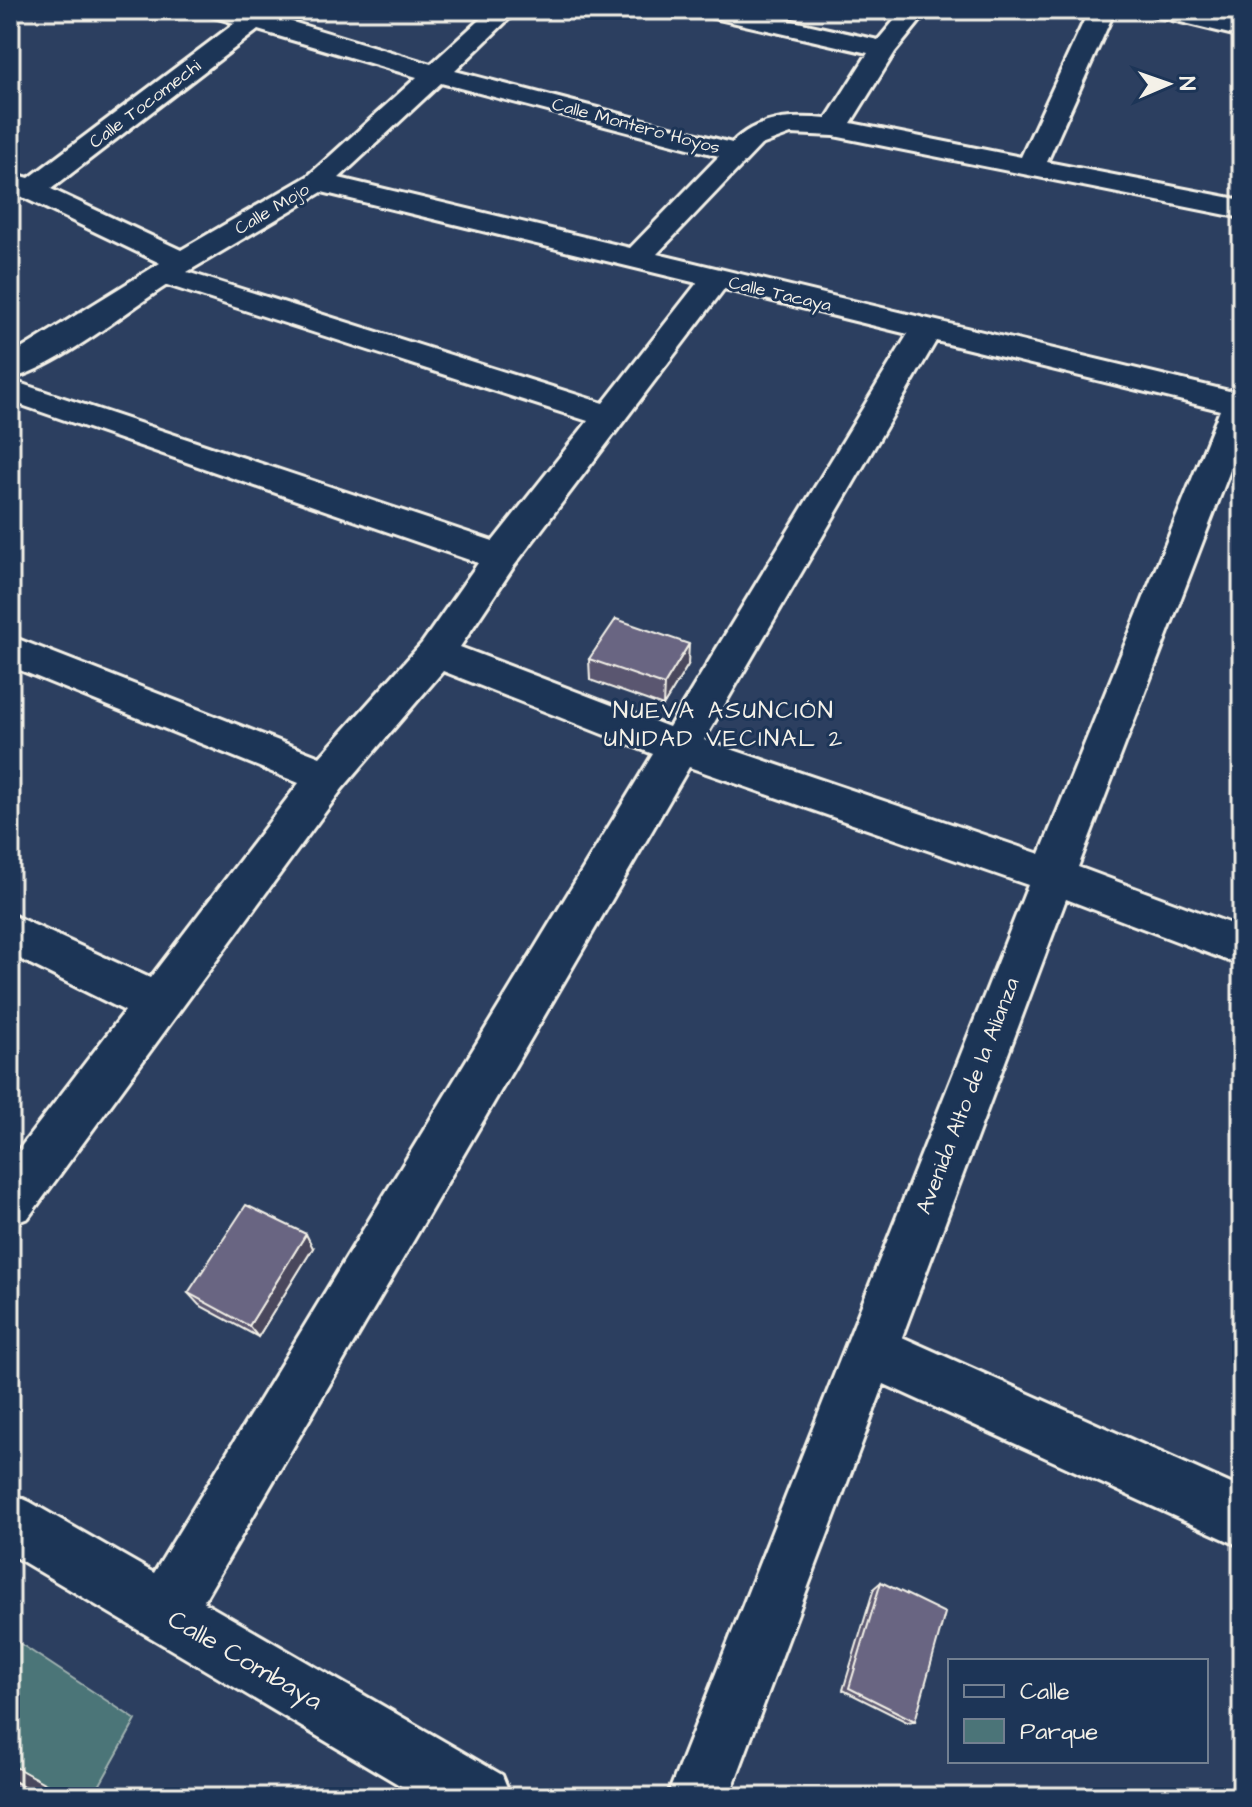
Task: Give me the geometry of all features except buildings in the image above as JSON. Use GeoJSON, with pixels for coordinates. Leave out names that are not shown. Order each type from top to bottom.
{"type":"FeatureCollection","features":[{"type":"Feature","properties":{"kind":"street","name":"Calle Montero Hoyos"},"geometry":{"type":"LineString","coordinates":[[217,10],[437,74],[738,153],[751,139],[770,127],[797,125],[834,128],[1242,209]]}},
{"type":"Feature","properties":{"kind":"street","name":"Calle Mojo"},"geometry":{"type":"LineString","coordinates":[[10,369],[318,182],[505,10]]}},
{"type":"Feature","properties":{"kind":"street"},"geometry":{"type":"LineString","coordinates":[[710,10],[884,49]]}},
{"type":"Feature","properties":{"kind":"street"},"geometry":{"type":"LineString","coordinates":[[834,128],[884,49],[916,10]]}},
{"type":"Feature","properties":{"kind":"street"},"geometry":{"type":"LineString","coordinates":[[1031,165],[1102,10]]}},
{"type":"Feature","properties":{"kind":"street"},"geometry":{"type":"LineString","coordinates":[[1161,10],[1242,29]]}},
{"type":"Feature","properties":{"kind":"street","name":"Calle Tocomechi"},"geometry":{"type":"LineString","coordinates":[[21,185],[256,19]]}},
{"type":"Feature","properties":{"kind":"street"},"geometry":{"type":"LineString","coordinates":[[637,258],[738,153]]}},
{"type":"Feature","properties":{"kind":"street","name":"Calle Tacaya"},"geometry":{"type":"LineString","coordinates":[[318,182],[1241,402]]}},
{"type":"Feature","properties":{"kind":"street"},"geometry":{"type":"LineString","coordinates":[[21,185],[172,268],[609,416]]}},
{"type":"Feature","properties":{"kind":"street"},"geometry":{"type":"LineString","coordinates":[[10,1201],[327,777],[436,653],[501,557],[716,279]]}},
{"type":"Feature","properties":{"kind":"street"},"geometry":{"type":"LineString","coordinates":[[164,1612],[928,328]]}},
{"type":"Feature","properties":{"kind":"street"},"geometry":{"type":"LineString","coordinates":[[10,332],[52,346]]}},
{"type":"Feature","properties":{"kind":"street"},"geometry":{"type":"LineString","coordinates":[[10,390],[501,557]]}},
{"type":"Feature","properties":{"kind":"street","name":"Avenida Alto de la Alianza"},"geometry":{"type":"LineString","coordinates":[[698,1797],[1053,876],[1241,402]]}},
{"type":"Feature","properties":{"kind":"street"},"geometry":{"type":"LineString","coordinates":[[10,650],[327,777]]}},
{"type":"Feature","properties":{"kind":"street"},"geometry":{"type":"LineString","coordinates":[[436,653],[679,747],[1053,876],[1242,947]]}},
{"type":"Feature","properties":{"kind":"street"},"geometry":{"type":"LineString","coordinates":[[10,933],[157,1004]]}},
{"type":"Feature","properties":{"kind":"street"},"geometry":{"type":"LineString","coordinates":[[870,1350],[1242,1518]]}},
{"type":"Feature","properties":{"kind":"street","name":"Calle Combaya"},"geometry":{"type":"LineString","coordinates":[[10,1522],[480,1797]]}},
{"type":"Feature","properties":{"kind":"green space"},"geometry":{"type":"Polygon","coordinates":[[[10,1637],[136,1720],[93,1797],[10,1797],[10,1637]]]}},
{"type":"Feature","properties":{"kind":"district","name":"NUEVA ASUNCIÓN UNIDAD VECINAL 2"},"geometry":{"type":"Point","coordinates":[724,725]}}]}
